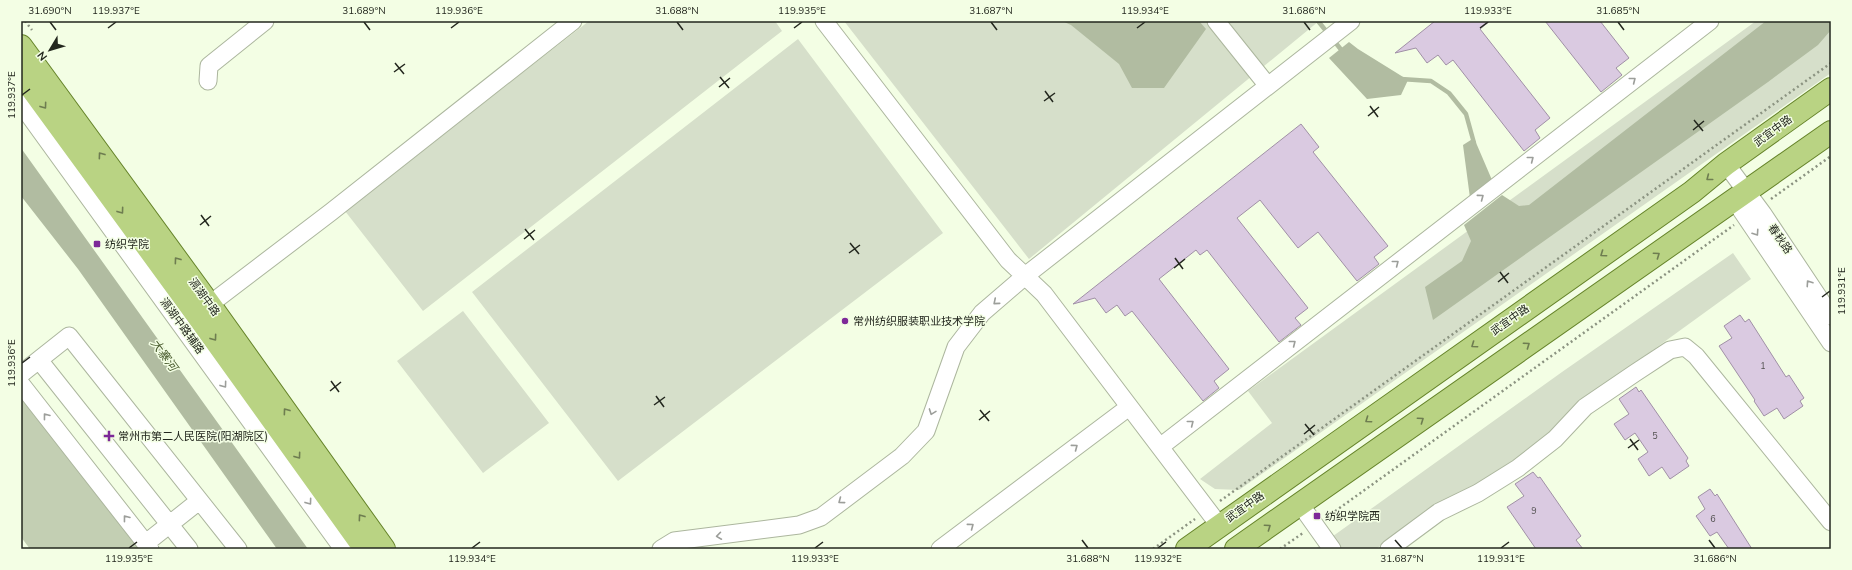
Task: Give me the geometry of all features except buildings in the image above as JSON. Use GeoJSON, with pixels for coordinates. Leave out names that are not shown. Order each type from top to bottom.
{"type":"FeatureCollection","features":[{"type":"Feature","properties":{"kind":"main road","name":"滆湖中路"},"geometry":{"type":"LineString","coordinates":[[21,46],[203,310],[364,549]]}},
{"type":"Feature","properties":{"kind":"main road","name":"滆湖中路"},"geometry":{"type":"LineString","coordinates":[[21,74],[203,310],[384,549]]}},
{"type":"Feature","properties":{"kind":"main road","name":"武宜中路"},"geometry":{"type":"LineString","coordinates":[[1187,549],[1213,517],[1685,196],[1726,164],[1831,89]]}},
{"type":"Feature","properties":{"kind":"main road"},"geometry":{"type":"LineString","coordinates":[[1236,549],[1300,504],[1746,205],[1831,132]]}},
{"type":"Feature","properties":{"kind":"street"},"geometry":{"type":"LineString","coordinates":[[208,81],[209,66],[265,21]]}},
{"type":"Feature","properties":{"kind":"street"},"geometry":{"type":"LineString","coordinates":[[203,310],[331,212],[573,21]]}},
{"type":"Feature","properties":{"kind":"street"},"geometry":{"type":"LineString","coordinates":[[824,21],[1008,260],[1044,294],[1213,517]]}},
{"type":"Feature","properties":{"kind":"street"},"geometry":{"type":"LineString","coordinates":[[1216,21],[1268,86]]}},
{"type":"Feature","properties":{"kind":"street"},"geometry":{"type":"LineString","coordinates":[[1160,447],[1710,21]]}},
{"type":"Feature","properties":{"kind":"street"},"geometry":{"type":"LineString","coordinates":[[661,549],[674,542],[799,525],[821,516],[902,456],[926,431],[956,346],[982,313],[1026,276],[1344,26]]}},
{"type":"Feature","properties":{"kind":"street","name":"滆湖中路辅路"},"geometry":{"type":"LineString","coordinates":[[21,104],[343,549]]}},
{"type":"Feature","properties":{"kind":"street","name":"春秋路"},"geometry":{"type":"LineString","coordinates":[[1726,164],[1746,205],[1831,343]]}},
{"type":"Feature","properties":{"kind":"street","name":"春秋路"},"geometry":{"type":"LineString","coordinates":[[1746,205],[1831,316]]}},
{"type":"Feature","properties":{"kind":"street"},"geometry":{"type":"LineString","coordinates":[[21,374],[69,336],[238,549]]}},
{"type":"Feature","properties":{"kind":"street"},"geometry":{"type":"LineString","coordinates":[[1389,549],[1439,512],[1478,493],[1518,468],[1555,439],[1585,407],[1634,373],[1670,350],[1685,347],[1696,356],[1831,522]]}},
{"type":"Feature","properties":{"kind":"street"},"geometry":{"type":"LineString","coordinates":[[39,360],[189,549]]}},
{"type":"Feature","properties":{"kind":"street"},"geometry":{"type":"LineString","coordinates":[[21,384],[148,546],[169,524],[199,501]]}},
{"type":"Feature","properties":{"kind":"street"},"geometry":{"type":"LineString","coordinates":[[940,549],[1129,407]]}},
{"type":"Feature","properties":{"kind":"street"},"geometry":{"type":"LineString","coordinates":[[1300,504],[1332,549]]}},
{"type":"Feature","properties":{"kind":"path"},"geometry":{"type":"LineString","coordinates":[[1153,549],[1213,517],[1831,63]]}},
{"type":"Feature","properties":{"kind":"path"},"geometry":{"type":"LineString","coordinates":[[1280,549],[1315,525],[1746,205],[1831,156]]}},
{"type":"Feature","properties":{"kind":"shaded area"},"geometry":{"type":"Polygon","coordinates":[[[589,21],[775,21],[782,31],[423,311],[345,211],[589,21]]]}},
{"type":"Feature","properties":{"kind":"shaded area"},"geometry":{"type":"Polygon","coordinates":[[[844,21],[1319,21],[1029,259],[844,21]]]}},
{"type":"Feature","properties":{"kind":"shaded area"},"geometry":{"type":"Polygon","coordinates":[[[1756,21],[1831,21],[1831,73],[1239,490],[1215,489],[1200,479],[1272,423],[1248,391],[1756,21]]]}},
{"type":"Feature","properties":{"kind":"shaded area"},"geometry":{"type":"Polygon","coordinates":[[[798,39],[943,233],[618,481],[472,292],[798,39]]]}},
{"type":"Feature","properties":{"kind":"shaded area"},"geometry":{"type":"Polygon","coordinates":[[[1733,253],[1751,279],[1584,400],[1542,441],[1488,478],[1442,502],[1376,549],[1315,549],[1562,372],[1733,253]]]}},
{"type":"Feature","properties":{"kind":"shaded area"},"geometry":{"type":"Polygon","coordinates":[[[463,311],[549,423],[483,473],[397,361],[463,311]]]}},
{"type":"Feature","properties":{"kind":"shaded area"},"geometry":{"type":"Polygon","coordinates":[[[21,392],[142,549],[30,549],[21,537],[21,392]]]}},
{"type":"Feature","properties":{"kind":"water"},"geometry":{"type":"Polygon","coordinates":[[[1062,21],[1199,21],[1206,29],[1164,88],[1132,88],[1119,64],[1071,25],[1062,21]]]}},
{"type":"Feature","properties":{"kind":"water"},"geometry":{"type":"Polygon","coordinates":[[[1766,21],[1831,21],[1831,30],[1818,45],[1768,82],[1433,320],[1425,287],[1462,261],[1471,241],[1464,225],[1502,195],[1519,206],[1529,205],[1766,21]]]}},
{"type":"Feature","properties":{"kind":"water"},"geometry":{"type":"Polygon","coordinates":[[[1349,42],[1408,80],[1401,95],[1367,99],[1329,58],[1349,42]]]}},
{"type":"Feature","properties":{"kind":"water"},"geometry":{"type":"Polygon","coordinates":[[[1474,138],[1492,180],[1470,198],[1463,145],[1474,138]]]}},
{"type":"Feature","properties":{"kind":"water","name":"大寨河"},"geometry":{"type":"Polygon","coordinates":[[[21,148],[308,549],[277,549],[78,269],[21,196],[21,148]]]}},
{"type":"Feature","properties":{"kind":"waterway"},"geometry":{"type":"LineString","coordinates":[[1318,21],[1343,52]]}},
{"type":"Feature","properties":{"kind":"waterway"},"geometry":{"type":"LineString","coordinates":[[1401,79],[1431,81],[1449,93],[1466,114],[1474,143]]}},
{"type":"Feature","properties":{"kind":"place","name":"纺织学院"},"geometry":{"type":"Point","coordinates":[97,244]}},
{"type":"Feature","properties":{"kind":"place","name":"常州纺织服装职业技术学院"},"geometry":{"type":"Point","coordinates":[845,321]}},
{"type":"Feature","properties":{"kind":"place","name":"常州市第二人民医院(阳湖院区)"},"geometry":{"type":"Point","coordinates":[109,436]}},
{"type":"Feature","properties":{"kind":"place","name":"纺织学院西"},"geometry":{"type":"Point","coordinates":[1317,516]}}]}
